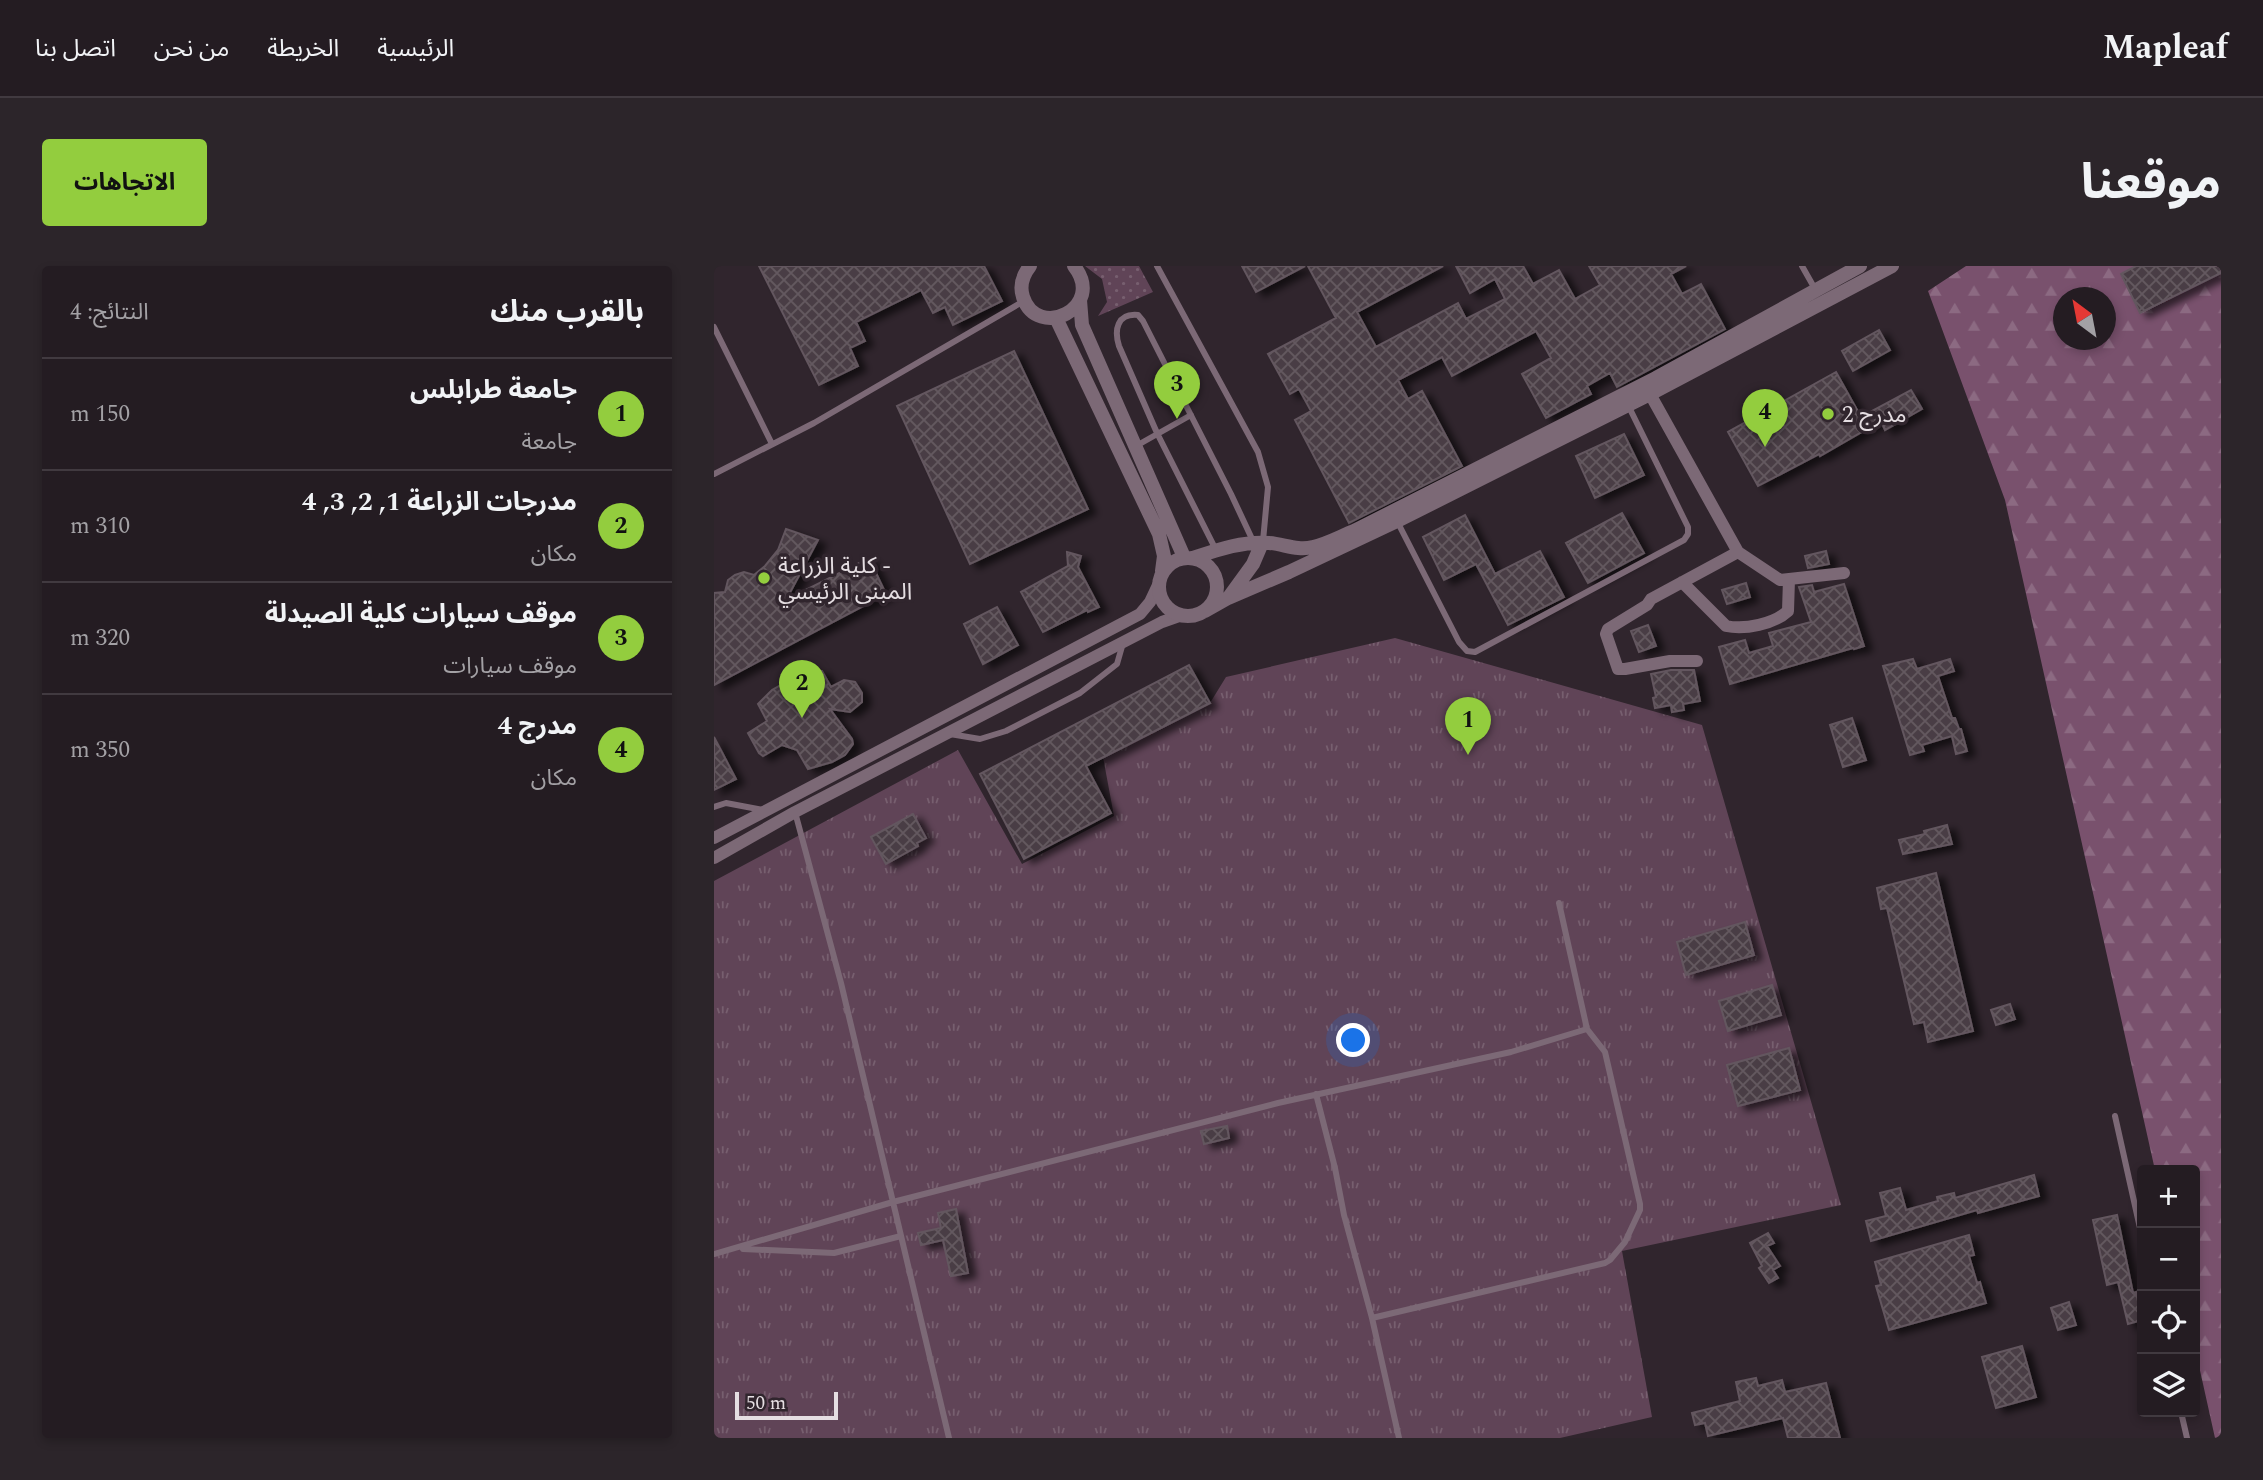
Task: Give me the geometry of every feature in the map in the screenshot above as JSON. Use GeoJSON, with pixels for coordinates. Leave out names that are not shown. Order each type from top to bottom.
{"type":"FeatureCollection","features":[{"type":"Feature","properties":{"kind":"street"},"geometry":{"type":"LineString","coordinates":[[1030,266],[1021,283],[1024,301],[1037,315],[1056,318],[1074,309],[1080,300],[1082,279],[1074,266]]}},
{"type":"Feature","properties":{"kind":"street"},"geometry":{"type":"LineString","coordinates":[[714,838],[1139,614],[1150,602],[1160,578],[1176,560],[1258,543],[1312,547],[1354,531],[1656,378],[1860,266]]}},
{"type":"Feature","properties":{"kind":"street"},"geometry":{"type":"LineString","coordinates":[[1056,318],[1159,534],[1164,556],[1160,598],[1168,609],[1179,615],[1193,616],[1397,521],[1650,394],[1892,266]]}},
{"type":"Feature","properties":{"kind":"street"},"geometry":{"type":"LineString","coordinates":[[1080,300],[1082,325],[1188,557],[1208,565],[1216,579],[1216,596],[1205,611]]}},
{"type":"Feature","properties":{"kind":"street"},"geometry":{"type":"LineString","coordinates":[[1650,394],[1738,552],[1780,580],[1844,573]]}},
{"type":"Feature","properties":{"kind":"street"},"geometry":{"type":"LineString","coordinates":[[1228,598],[1253,564],[1258,543]]}},
{"type":"Feature","properties":{"kind":"street"},"geometry":{"type":"LineString","coordinates":[[1697,661],[1670,661],[1618,669],[1606,634],[1608,629],[1647,605],[1651,599],[1738,552]]}},
{"type":"Feature","properties":{"kind":"street"},"geometry":{"type":"LineString","coordinates":[[1682,582],[1726,626],[1735,628],[1780,618],[1788,611],[1789,579]]}},
{"type":"Feature","properties":{"kind":"street"},"geometry":{"type":"LineString","coordinates":[[714,858],[795,812],[1179,615]]}},
{"type":"Feature","properties":{"kind":"lane"},"geometry":{"type":"LineString","coordinates":[[1157,266],[1258,452],[1268,488],[1258,543]]}},
{"type":"Feature","properties":{"kind":"lane"},"geometry":{"type":"LineString","coordinates":[[1802,266],[1816,291]]}},
{"type":"Feature","properties":{"kind":"lane"},"geometry":{"type":"LineString","coordinates":[[714,474],[863,395],[1024,301]]}},
{"type":"Feature","properties":{"kind":"lane"},"geometry":{"type":"LineString","coordinates":[[1216,550],[1157,433],[1119,346],[1117,327],[1124,317],[1138,315],[1143,321],[1258,543]]}},
{"type":"Feature","properties":{"kind":"lane"},"geometry":{"type":"LineString","coordinates":[[714,327],[772,444]]}},
{"type":"Feature","properties":{"kind":"lane"},"geometry":{"type":"LineString","coordinates":[[1397,521],[1459,642],[1466,651],[1475,652],[1684,540],[1688,534],[1688,527],[1628,405]]}},
{"type":"Feature","properties":{"kind":"lane"},"geometry":{"type":"LineString","coordinates":[[1136,446],[1191,415]]}},
{"type":"Feature","properties":{"kind":"lane"},"geometry":{"type":"LineString","coordinates":[[948,733],[979,739],[1006,731],[1080,693],[1117,664],[1123,643]]}},
{"type":"Feature","properties":{"kind":"lane"},"geometry":{"type":"LineString","coordinates":[[714,807],[726,803],[766,810]]}},
{"type":"Feature","properties":{"kind":"lane"},"geometry":{"type":"LineString","coordinates":[[795,812],[841,983],[949,1438]]}},
{"type":"Feature","properties":{"kind":"lane"},"geometry":{"type":"LineString","coordinates":[[1371,1318],[1605,1263],[1611,1260],[1625,1242],[1640,1210],[1605,1052],[1587,1029],[1559,903]]}},
{"type":"Feature","properties":{"kind":"lane"},"geometry":{"type":"LineString","coordinates":[[714,1254],[894,1202],[1316,1094],[1511,1052],[1587,1029]]}},
{"type":"Feature","properties":{"kind":"lane"},"geometry":{"type":"LineString","coordinates":[[1316,1094],[1399,1438]]}},
{"type":"Feature","properties":{"kind":"lane"},"geometry":{"type":"LineString","coordinates":[[2115,1116],[2140,1228]]}},
{"type":"Feature","properties":{"kind":"lane"},"geometry":{"type":"LineString","coordinates":[[738,1248],[834,1253],[901,1236]]}},
{"type":"Feature","properties":{"kind":"lane"},"geometry":{"type":"LineString","coordinates":[[2182,1417],[2187,1438]]}},
{"type":"Feature","properties":{"kind":"green space"},"geometry":{"type":"Polygon","coordinates":[[[1085,266],[1139,266],[1153,292],[1098,316],[1107,302],[1102,279],[1085,266]]]}},
{"type":"Feature","properties":{"kind":"green space"},"geometry":{"type":"Polygon","coordinates":[[[1966,266],[2221,266],[2221,1438],[2215,1438],[2200,1370],[2200,1165],[2154,1165],[2005,500],[1928,291],[1966,266]]]}},
{"type":"Feature","properties":{"kind":"green space"},"geometry":{"type":"Polygon","coordinates":[[[1395,638],[1702,725],[1841,1205],[1622,1251],[1652,1417],[1560,1438],[714,1438],[714,881],[958,750],[1022,864],[1114,816],[1103,757],[1210,703],[1226,677],[1395,638]]]}},
{"type":"Feature","properties":{"kind":"building"},"geometry":{"type":"Polygon","coordinates":[[[759,266],[984,266],[1002,301],[953,325],[945,307],[933,313],[921,290],[856,322],[865,341],[850,348],[858,366],[819,385],[759,266]]]}},
{"type":"Feature","properties":{"kind":"building"},"geometry":{"type":"Polygon","coordinates":[[[1242,266],[1305,266],[1256,292],[1242,266]]]}},
{"type":"Feature","properties":{"kind":"building"},"geometry":{"type":"Polygon","coordinates":[[[1308,266],[1443,266],[1357,312],[1376,347],[1458,303],[1466,319],[1505,299],[1495,279],[1470,293],[1456,266],[1523,266],[1533,284],[1559,270],[1575,299],[1600,285],[1589,266],[1686,266],[1671,274],[1682,294],[1701,284],[1725,329],[1617,387],[1610,373],[1587,386],[1591,394],[1546,418],[1522,374],[1551,358],[1536,331],[1452,376],[1442,357],[1398,380],[1408,399],[1422,391],[1462,466],[1349,523],[1295,420],[1311,411],[1299,389],[1290,394],[1268,354],[1336,318],[1308,266]]]}},
{"type":"Feature","properties":{"kind":"building"},"geometry":{"type":"Polygon","coordinates":[[[2136,266],[2221,266],[2221,273],[2140,313],[2121,274],[2136,266]]]}},
{"type":"Feature","properties":{"kind":"building"},"geometry":{"type":"Polygon","coordinates":[[[1879,330],[1890,350],[1853,371],[1842,351],[1879,330]]]}},
{"type":"Feature","properties":{"kind":"building"},"geometry":{"type":"Polygon","coordinates":[[[1014,351],[1088,509],[970,564],[897,406],[1014,351]]]}},
{"type":"Feature","properties":{"kind":"building"},"geometry":{"type":"Polygon","coordinates":[[[1836,372],[1861,417],[1911,390],[1922,409],[1885,430],[1881,421],[1820,456],[1819,454],[1758,486],[1728,432],[1836,372]]]}},
{"type":"Feature","properties":{"kind":"building"},"geometry":{"type":"Polygon","coordinates":[[[1624,434],[1644,475],[1595,498],[1576,456],[1624,434]]]}},
{"type":"Feature","properties":{"kind":"building"},"geometry":{"type":"Polygon","coordinates":[[[1622,513],[1644,553],[1588,583],[1566,543],[1622,513]]]}},
{"type":"Feature","properties":{"kind":"building"},"geometry":{"type":"Polygon","coordinates":[[[1465,515],[1495,574],[1540,551],[1564,597],[1508,625],[1476,564],[1444,580],[1423,537],[1465,515]]]}},
{"type":"Feature","properties":{"kind":"building"},"geometry":{"type":"Polygon","coordinates":[[[786,529],[818,540],[786,600],[869,558],[886,594],[714,685],[714,593],[725,592],[728,580],[735,575],[744,572],[754,575],[765,566],[778,550],[786,529]]]}},
{"type":"Feature","properties":{"kind":"building"},"geometry":{"type":"Polygon","coordinates":[[[1826,551],[1829,564],[1808,568],[1805,556],[1826,551]]]}},
{"type":"Feature","properties":{"kind":"building"},"geometry":{"type":"Polygon","coordinates":[[[1067,552],[1081,556],[1078,567],[1099,607],[1088,612],[1087,610],[1043,632],[1021,592],[1068,566],[1067,552]]]}},
{"type":"Feature","properties":{"kind":"building"},"geometry":{"type":"Polygon","coordinates":[[[1746,583],[1750,597],[1727,604],[1722,590],[1746,583]]]}},
{"type":"Feature","properties":{"kind":"building"},"geometry":{"type":"Polygon","coordinates":[[[1844,584],[1864,646],[1730,684],[1719,647],[1745,640],[1749,653],[1773,646],[1769,633],[1811,622],[1799,587],[1812,585],[1814,592],[1844,584]]]}},
{"type":"Feature","properties":{"kind":"building"},"geometry":{"type":"Polygon","coordinates":[[[997,607],[1018,645],[983,664],[964,624],[997,607]]]}},
{"type":"Feature","properties":{"kind":"building"},"geometry":{"type":"Polygon","coordinates":[[[1648,625],[1656,646],[1639,652],[1631,631],[1648,625]]]}},
{"type":"Feature","properties":{"kind":"building"},"geometry":{"type":"Polygon","coordinates":[[[1913,659],[1917,669],[1950,659],[1954,671],[1938,676],[1952,718],[1955,718],[1961,729],[1967,751],[1956,754],[1952,736],[1922,745],[1924,751],[1910,755],[1883,666],[1913,659]]]}},
{"type":"Feature","properties":{"kind":"building"},"geometry":{"type":"Polygon","coordinates":[[[1189,665],[1210,703],[1086,766],[1111,813],[1024,859],[980,774],[1189,665]]]}},
{"type":"Feature","properties":{"kind":"building"},"geometry":{"type":"Polygon","coordinates":[[[1671,670],[1694,670],[1700,701],[1683,704],[1684,710],[1672,712],[1671,705],[1655,708],[1653,698],[1656,697],[1651,674],[1671,670]]]}},
{"type":"Feature","properties":{"kind":"building"},"geometry":{"type":"Polygon","coordinates":[[[812,671],[822,671],[831,687],[844,680],[855,682],[862,693],[862,702],[850,712],[830,709],[853,744],[845,755],[808,769],[797,750],[782,745],[763,756],[748,733],[767,721],[758,704],[772,690],[812,671]]]}},
{"type":"Feature","properties":{"kind":"building"},"geometry":{"type":"Polygon","coordinates":[[[1852,718],[1866,760],[1843,767],[1830,725],[1852,718]]]}},
{"type":"Feature","properties":{"kind":"building"},"geometry":{"type":"Polygon","coordinates":[[[714,737],[736,779],[714,790],[714,737]]]}},
{"type":"Feature","properties":{"kind":"building"},"geometry":{"type":"Polygon","coordinates":[[[913,814],[926,838],[917,843],[918,846],[886,864],[871,837],[913,814]]]}},
{"type":"Feature","properties":{"kind":"building"},"geometry":{"type":"Polygon","coordinates":[[[1947,825],[1952,844],[1903,854],[1899,840],[1947,825]]]}},
{"type":"Feature","properties":{"kind":"building"},"geometry":{"type":"Polygon","coordinates":[[[1936,873],[1973,1031],[1928,1042],[1924,1022],[1914,1024],[1887,908],[1881,909],[1877,888],[1936,873]]]}},
{"type":"Feature","properties":{"kind":"building"},"geometry":{"type":"Polygon","coordinates":[[[1745,922],[1754,955],[1686,975],[1677,942],[1745,922]]]}},
{"type":"Feature","properties":{"kind":"building"},"geometry":{"type":"Polygon","coordinates":[[[1772,985],[1781,1015],[1728,1031],[1719,1001],[1772,985]]]}},
{"type":"Feature","properties":{"kind":"building"},"geometry":{"type":"Polygon","coordinates":[[[2010,1004],[2015,1019],[1996,1025],[1991,1010],[2010,1004]]]}},
{"type":"Feature","properties":{"kind":"building"},"geometry":{"type":"Polygon","coordinates":[[[1789,1048],[1800,1090],[1738,1106],[1727,1065],[1789,1048]]]}},
{"type":"Feature","properties":{"kind":"building"},"geometry":{"type":"Polygon","coordinates":[[[1227,1126],[1229,1138],[1204,1144],[1201,1131],[1227,1126]]]}},
{"type":"Feature","properties":{"kind":"building"},"geometry":{"type":"Polygon","coordinates":[[[2034,1175],[2039,1196],[1978,1213],[1977,1210],[1871,1241],[1866,1221],[1886,1216],[1880,1193],[1900,1188],[1906,1210],[1938,1201],[1937,1197],[1954,1193],[1955,1198],[2034,1175]]]}},
{"type":"Feature","properties":{"kind":"building"},"geometry":{"type":"Polygon","coordinates":[[[956,1209],[968,1273],[951,1276],[943,1240],[921,1245],[918,1233],[941,1228],[938,1213],[956,1209]]]}},
{"type":"Feature","properties":{"kind":"building"},"geometry":{"type":"Polygon","coordinates":[[[2117,1215],[2133,1293],[2136,1292],[2137,1297],[2137,1321],[2128,1324],[2118,1282],[2107,1285],[2093,1220],[2117,1215]]]}},
{"type":"Feature","properties":{"kind":"building"},"geometry":{"type":"Polygon","coordinates":[[[1768,1233],[1774,1243],[1767,1246],[1780,1266],[1773,1270],[1778,1278],[1769,1283],[1759,1268],[1762,1266],[1750,1243],[1768,1233]]]}},
{"type":"Feature","properties":{"kind":"building"},"geometry":{"type":"Polygon","coordinates":[[[1969,1235],[1974,1255],[1969,1256],[1986,1303],[1889,1330],[1876,1286],[1881,1285],[1875,1262],[1969,1235]]]}},
{"type":"Feature","properties":{"kind":"building"},"geometry":{"type":"Polygon","coordinates":[[[2069,1302],[2076,1325],[2058,1330],[2051,1308],[2069,1302]]]}},
{"type":"Feature","properties":{"kind":"building"},"geometry":{"type":"Polygon","coordinates":[[[2022,1346],[2036,1397],[1996,1408],[1982,1357],[2022,1346]]]}},
{"type":"Feature","properties":{"kind":"building"},"geometry":{"type":"Polygon","coordinates":[[[1756,1378],[1758,1386],[1782,1380],[1785,1392],[1826,1383],[1840,1438],[1788,1438],[1783,1418],[1708,1436],[1705,1423],[1695,1425],[1692,1413],[1740,1401],[1736,1382],[1756,1378]]]}},
{"type":"Feature","properties":{"kind":"place","name":"مدرج 2"},"geometry":{"type":"Point","coordinates":[1828,414]}},
{"type":"Feature","properties":{"kind":"place","name":"موقف سيارات كلية الصيدلة"},"geometry":{"type":"Point","coordinates":[1177,419]}},
{"type":"Feature","properties":{"kind":"place","name":"مدرج 4"},"geometry":{"type":"Point","coordinates":[1765,447]}},
{"type":"Feature","properties":{"kind":"place","name":"كلية الزراعة - المبنى الرئيسي"},"geometry":{"type":"Point","coordinates":[764,578]}},
{"type":"Feature","properties":{"kind":"place","name":"مدرجات الزراعة 1, 2, 3, 4"},"geometry":{"type":"Point","coordinates":[802,718]}},
{"type":"Feature","properties":{"kind":"place","name":"جامعة طرابلس"},"geometry":{"type":"Point","coordinates":[1468,755]}}]}
